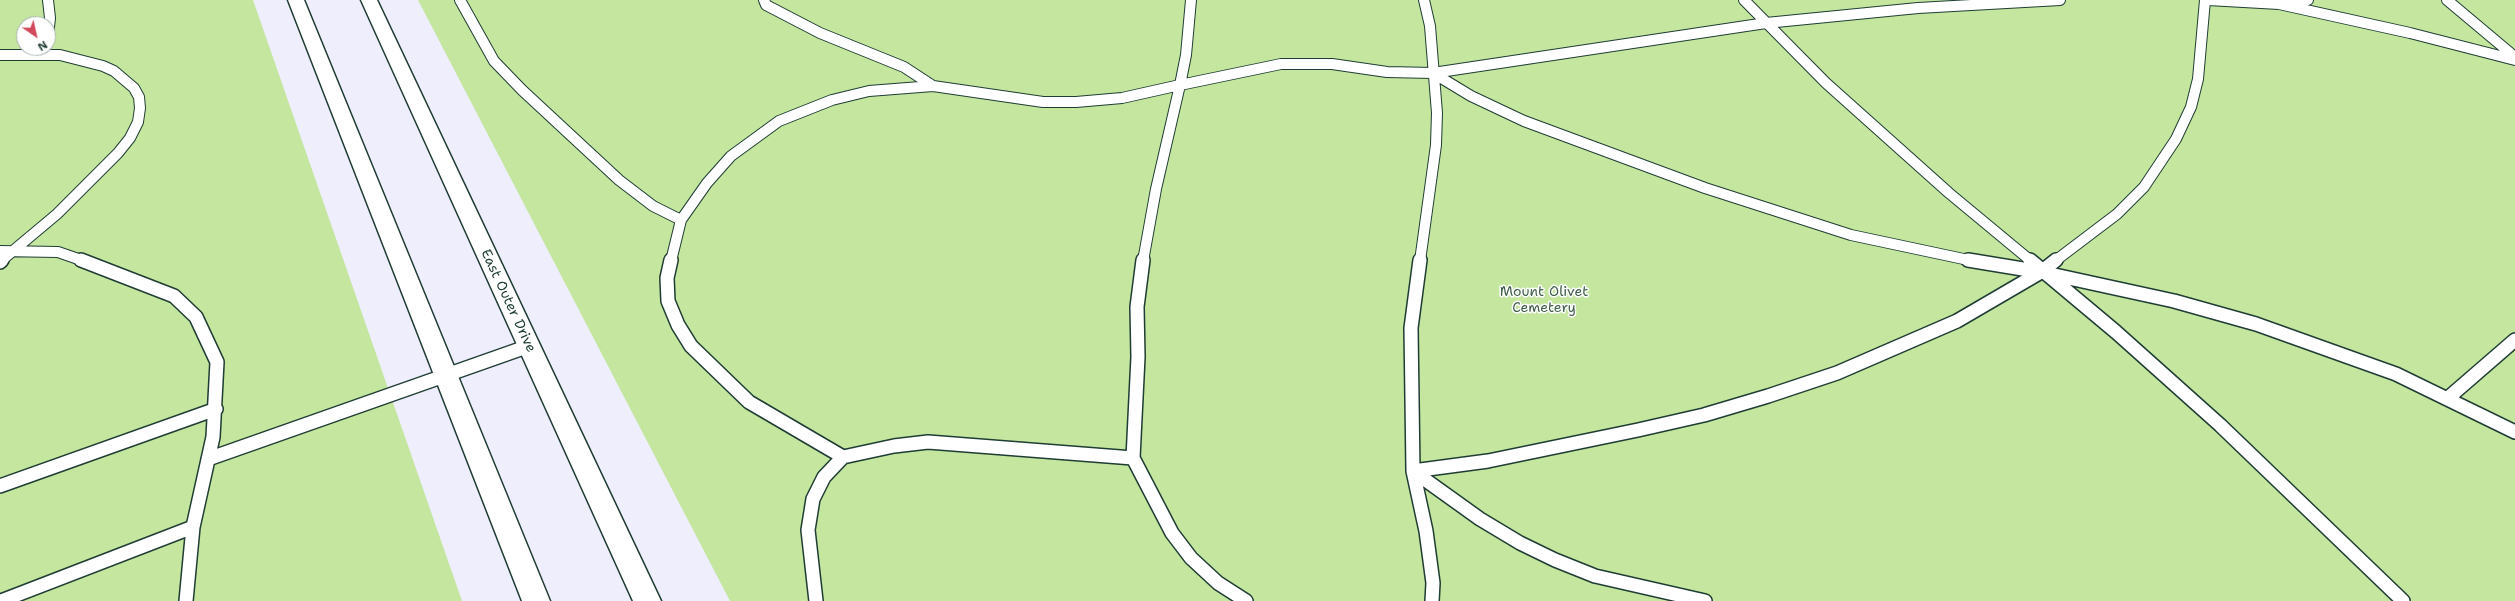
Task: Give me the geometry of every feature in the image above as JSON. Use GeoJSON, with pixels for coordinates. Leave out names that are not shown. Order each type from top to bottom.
{"type":"FeatureCollection","features":[{"type":"Feature","properties":{"kind":"main road"},"geometry":{"type":"LineString","coordinates":[[296,0],[536,601]]}},
{"type":"Feature","properties":{"kind":"main road","name":"East Outer Drive"},"geometry":{"type":"LineString","coordinates":[[369,0],[647,601]]}},
{"type":"Feature","properties":{"kind":"lane"},"geometry":{"type":"LineString","coordinates":[[48,0],[50,16]]}},
{"type":"Feature","properties":{"kind":"lane"},"geometry":{"type":"LineString","coordinates":[[460,0],[494,61],[522,90],[619,180],[653,206],[682,220]]}},
{"type":"Feature","properties":{"kind":"lane"},"geometry":{"type":"LineString","coordinates":[[753,0],[765,2],[826,36],[904,67],[933,86]]}},
{"type":"Feature","properties":{"kind":"lane"},"geometry":{"type":"LineString","coordinates":[[1191,0],[1186,55],[1156,189],[1141,270],[1137,307],[1138,357],[1133,458],[1172,533],[1191,558],[1218,583],[1246,601]]}},
{"type":"Feature","properties":{"kind":"lane"},"geometry":{"type":"LineString","coordinates":[[1424,0],[1430,26],[1433,73],[1438,113],[1436,145],[1411,328],[1413,471],[1426,531],[1433,583],[1432,601]]}},
{"type":"Feature","properties":{"kind":"lane"},"geometry":{"type":"LineString","coordinates":[[1744,0],[1766,24],[1826,82],[1932,178],[2041,272],[2116,332],[2220,425],[2403,601]]}},
{"type":"Feature","properties":{"kind":"lane"},"geometry":{"type":"LineString","coordinates":[[843,457],[749,402],[691,346],[678,325],[668,301],[667,278],[682,220],[707,184],[731,156],[779,121],[832,100],[869,91],[933,86],[1043,102],[1076,102],[1122,98],[1281,64],[1332,64],[1387,72],[1433,73],[1766,24],[1918,8],[2060,0]]}},
{"type":"Feature","properties":{"kind":"lane"},"geometry":{"type":"LineString","coordinates":[[1413,471],[1488,460],[1638,430],[1704,414],[1768,396],[1837,373],[1956,321],[2041,272],[2122,209],[2144,187],[2176,139],[2191,107],[2198,79],[2205,0]]}},
{"type":"Feature","properties":{"kind":"lane"},"geometry":{"type":"LineString","coordinates":[[2208,0],[2279,4],[2410,33],[2515,60]]}},
{"type":"Feature","properties":{"kind":"lane"},"geometry":{"type":"LineString","coordinates":[[2279,4],[2308,0]]}},
{"type":"Feature","properties":{"kind":"lane"},"geometry":{"type":"LineString","coordinates":[[2447,0],[2515,57]]}},
{"type":"Feature","properties":{"kind":"lane"},"geometry":{"type":"LineString","coordinates":[[0,55],[16,54]]}},
{"type":"Feature","properties":{"kind":"lane"},"geometry":{"type":"LineString","coordinates":[[0,262],[6,251],[57,214],[118,153],[130,138],[138,122],[140,108],[139,96],[134,88],[114,71],[85,60],[56,54]]}},
{"type":"Feature","properties":{"kind":"lane"},"geometry":{"type":"LineString","coordinates":[[1433,73],[1471,96],[1524,121],[1705,188],[1851,235],[1976,262],[2041,272],[2174,301],[2256,324],[2334,350],[2396,374],[2448,398],[2515,432]]}},
{"type":"Feature","properties":{"kind":"lane"},"geometry":{"type":"LineString","coordinates":[[6,251],[58,252],[108,268],[174,296],[196,317],[217,362],[216,409],[208,459],[193,527],[186,601]]}},
{"type":"Feature","properties":{"kind":"lane"},"geometry":{"type":"LineString","coordinates":[[2448,398],[2515,340]]}},
{"type":"Feature","properties":{"kind":"lane"},"geometry":{"type":"LineString","coordinates":[[208,459],[446,377],[529,346]]}},
{"type":"Feature","properties":{"kind":"lane"},"geometry":{"type":"LineString","coordinates":[[0,486],[216,409]]}},
{"type":"Feature","properties":{"kind":"lane"},"geometry":{"type":"LineString","coordinates":[[816,601],[808,530],[813,499],[824,477],[843,457],[894,446],[928,442],[1133,458]]}},
{"type":"Feature","properties":{"kind":"lane"},"geometry":{"type":"LineString","coordinates":[[1413,471],[1480,519],[1520,543],[1555,560],[1595,576],[1704,601]]}},
{"type":"Feature","properties":{"kind":"lane"},"geometry":{"type":"LineString","coordinates":[[1,601],[193,527]]}},
{"type":"Feature","properties":{"kind":"green space"},"geometry":{"type":"Polygon","coordinates":[[[0,0],[253,0],[462,601],[0,601],[0,0]]]}},
{"type":"Feature","properties":{"kind":"green space","name":"Mount Olivet Cemetery"},"geometry":{"type":"Polygon","coordinates":[[[418,0],[2515,0],[2515,601],[730,601],[418,0]]]}}]}
